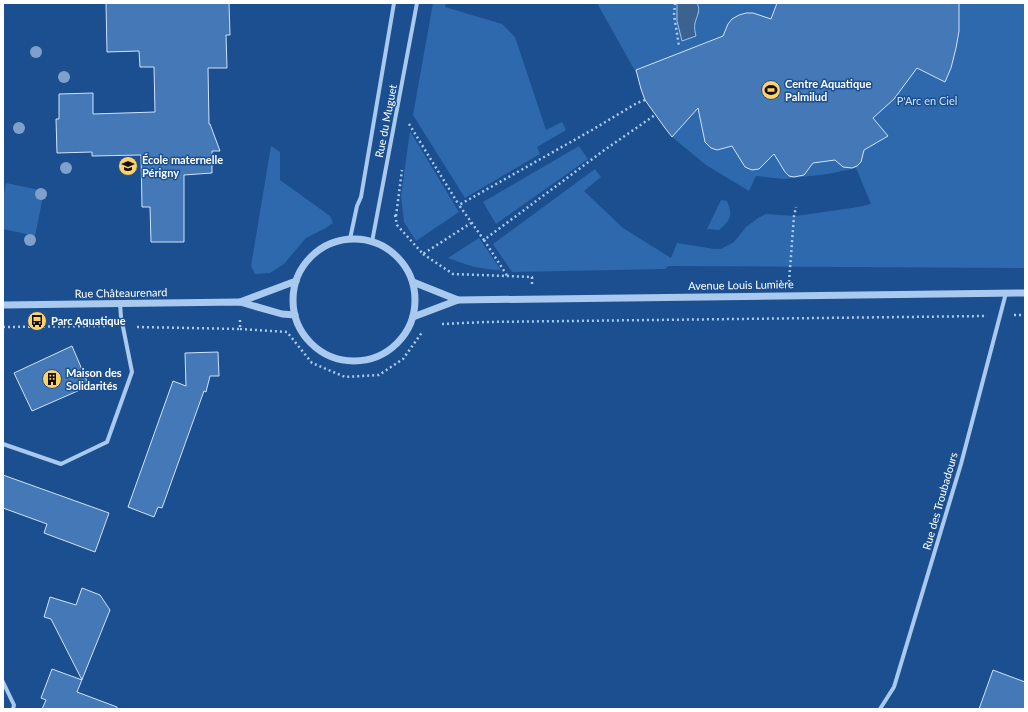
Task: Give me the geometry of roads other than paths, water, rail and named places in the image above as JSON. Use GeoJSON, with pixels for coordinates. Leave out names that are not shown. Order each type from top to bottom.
{"type":"FeatureCollection","features":[{"type":"Feature","properties":{"kind":"street"},"geometry":{"type":"LineString","coordinates":[[350,239],[357,206],[361,197],[394,3]]}},
{"type":"Feature","properties":{"kind":"street","name":"Rue du Muguet"},"geometry":{"type":"LineString","coordinates":[[372,242],[417,3]]}},
{"type":"Feature","properties":{"kind":"street"},"geometry":{"type":"LineString","coordinates":[[350,239],[361,239],[372,242],[386,248],[398,257],[407,268],[413,282],[416,299],[413,317],[405,333],[394,346],[379,356],[362,361],[344,361],[327,355],[313,345],[302,332],[295,315],[293,298],[296,281],[304,265],[316,252],[332,243],[350,239]]}},
{"type":"Feature","properties":{"kind":"street","name":"Rue Châteaurenard"},"geometry":{"type":"LineString","coordinates":[[240,302],[296,281]]}},
{"type":"Feature","properties":{"kind":"street","name":"Avenue Louis Lumière"},"geometry":{"type":"LineString","coordinates":[[413,282],[458,300]]}},
{"type":"Feature","properties":{"kind":"street","name":"Rue des Troubadours"},"geometry":{"type":"LineString","coordinates":[[880,709],[894,687],[961,464],[1006,293]]}},
{"type":"Feature","properties":{"kind":"street","name":"Avenue Louis Lumière"},"geometry":{"type":"LineString","coordinates":[[413,317],[458,300],[1025,293]]}},
{"type":"Feature","properties":{"kind":"street","name":"Rue Châteaurenard"},"geometry":{"type":"LineString","coordinates":[[3,305],[240,302],[282,314],[295,315]]}},
{"type":"Feature","properties":{"kind":"street"},"geometry":{"type":"LineString","coordinates":[[3,444],[60,464],[107,442],[132,372],[121,317],[120,303]]}},
{"type":"Feature","properties":{"kind":"street"},"geometry":{"type":"LineString","coordinates":[[3,682],[14,705],[13,709]]}},
{"type":"Feature","properties":{"kind":"place","name":"Centre Aquatique Palmilud"},"geometry":{"type":"Point","coordinates":[771,90]}},
{"type":"Feature","properties":{"kind":"place","name":"École maternelle Périgny"},"geometry":{"type":"Point","coordinates":[128,166]}},
{"type":"Feature","properties":{"kind":"place","name":"Parc Aquatique"},"geometry":{"type":"Point","coordinates":[37,321]}},
{"type":"Feature","properties":{"kind":"place","name":"Maison des Solidarités"},"geometry":{"type":"Point","coordinates":[52,379]}},
{"type":"Feature","properties":{"kind":"park label","name":"P'Arc en Ciel"},"geometry":{"type":"Point","coordinates":[927,101]}}]}
